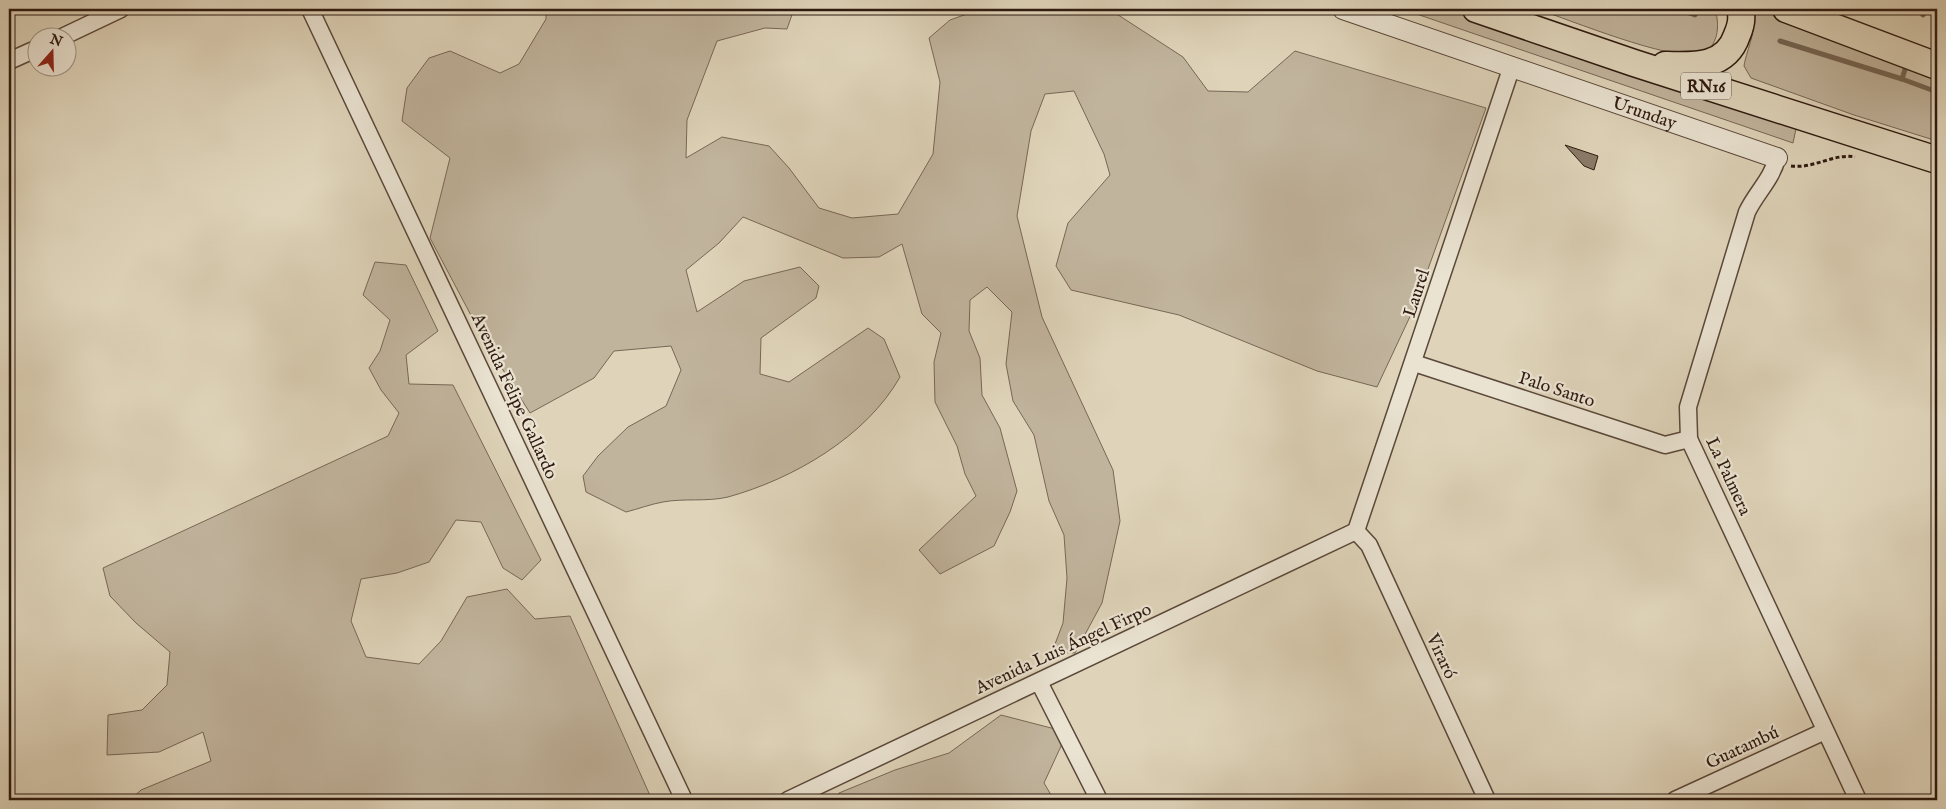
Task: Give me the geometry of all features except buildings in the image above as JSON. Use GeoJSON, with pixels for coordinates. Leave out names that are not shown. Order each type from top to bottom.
{"type":"FeatureCollection","features":[{"type":"Feature","properties":{"kind":"highway","name":"RN16"},"geometry":{"type":"LineString","coordinates":[[1476,9],[1634,63],[1937,160]]}},
{"type":"Feature","properties":{"kind":"highway"},"geometry":{"type":"LineString","coordinates":[[1634,63],[1694,66],[1718,59],[1727,54],[1736,39],[1742,19],[1740,9]]}},
{"type":"Feature","properties":{"kind":"highway"},"geometry":{"type":"LineString","coordinates":[[1786,9],[1937,66]]}},
{"type":"Feature","properties":{"kind":"street"},"geometry":{"type":"LineString","coordinates":[[78,29],[121,9]]}},
{"type":"Feature","properties":{"kind":"street","name":"Avenida Felipe Gallardo"},"geometry":{"type":"LineString","coordinates":[[310,9],[684,800]]}},
{"type":"Feature","properties":{"kind":"street","name":"Urunday"},"geometry":{"type":"LineString","coordinates":[[1343,9],[1512,66],[1777,161]]}},
{"type":"Feature","properties":{"kind":"street"},"geometry":{"type":"LineString","coordinates":[[9,61],[28,52]]}},
{"type":"Feature","properties":{"kind":"street","name":"Laurel"},"geometry":{"type":"LineString","coordinates":[[1356,531],[1414,364],[1512,66]]}},
{"type":"Feature","properties":{"kind":"street","name":"La Palmera"},"geometry":{"type":"LineString","coordinates":[[1777,161],[1773,174],[1755,196],[1747,212],[1688,408],[1689,439],[1858,800]]}},
{"type":"Feature","properties":{"kind":"street","name":"Palo Santo"},"geometry":{"type":"LineString","coordinates":[[1414,364],[1665,445],[1689,439]]}},
{"type":"Feature","properties":{"kind":"street","name":"Avenida Luis Ángel Firpo"},"geometry":{"type":"LineString","coordinates":[[788,800],[1356,531]]}},
{"type":"Feature","properties":{"kind":"street","name":"Viraró"},"geometry":{"type":"LineString","coordinates":[[1356,531],[1368,545],[1487,800]]}},
{"type":"Feature","properties":{"kind":"street"},"geometry":{"type":"LineString","coordinates":[[1039,682],[1099,800]]}},
{"type":"Feature","properties":{"kind":"street","name":"Guatambú"},"geometry":{"type":"LineString","coordinates":[[1675,800],[1825,730]]}},
{"type":"Feature","properties":{"kind":"path"},"geometry":{"type":"LineString","coordinates":[[1777,161],[1805,168],[1846,155],[1865,160]]}},
{"type":"Feature","properties":{"kind":"shaded area"},"geometry":{"type":"Polygon","coordinates":[[[546,9],[794,9],[787,29],[765,28],[717,41],[687,120],[686,158],[722,137],[769,146],[789,168],[819,208],[852,218],[898,214],[933,154],[940,82],[929,38],[950,20],[981,9],[1109,9],[1183,57],[1208,91],[1248,92],[1295,51],[1486,108],[1414,308],[1377,387],[1317,371],[1179,315],[1071,290],[1056,266],[1068,223],[1110,175],[1104,154],[1074,91],[1045,94],[1031,131],[1017,216],[1042,317],[1113,470],[1120,521],[1102,603],[1075,653],[1052,652],[1063,623],[1067,578],[1064,535],[1049,501],[1034,435],[1013,401],[1006,364],[1012,312],[987,287],[970,300],[969,331],[980,358],[982,395],[1000,428],[1017,491],[1010,512],[994,546],[940,574],[919,550],[976,496],[965,474],[957,446],[935,402],[934,362],[941,333],[922,314],[902,244],[879,257],[843,258],[743,217],[719,243],[686,270],[697,312],[744,281],[800,267],[819,286],[816,298],[761,338],[760,374],[789,382],[868,328],[884,339],[900,377],[886,399],[848,437],[802,467],[753,489],[728,497],[671,501],[626,512],[586,492],[583,476],[598,456],[628,427],[666,406],[681,370],[671,346],[614,351],[594,378],[530,413],[483,338],[430,238],[450,158],[402,121],[407,88],[429,58],[450,51],[500,73],[519,64],[546,19],[546,9]]]}},
{"type":"Feature","properties":{"kind":"shaded area"},"geometry":{"type":"Polygon","coordinates":[[[1402,9],[1456,9],[1797,124],[1793,143],[1402,9]]]}},
{"type":"Feature","properties":{"kind":"shaded area"},"geometry":{"type":"Polygon","coordinates":[[[1537,9],[1715,9],[1717,29],[1711,47],[1699,54],[1685,55],[1644,46],[1537,9]]]}},
{"type":"Feature","properties":{"kind":"shaded area"},"geometry":{"type":"Polygon","coordinates":[[[1750,9],[1771,9],[1937,72],[1937,141],[1854,115],[1751,78],[1744,66],[1753,31],[1750,9]]]}},
{"type":"Feature","properties":{"kind":"shaded area"},"geometry":{"type":"Polygon","coordinates":[[[375,262],[406,265],[438,331],[406,355],[409,384],[453,385],[541,560],[522,580],[503,568],[481,522],[456,520],[429,562],[397,573],[361,579],[351,621],[366,657],[419,664],[441,641],[467,597],[507,589],[535,619],[570,616],[652,800],[130,800],[141,790],[211,761],[203,732],[159,752],[107,755],[108,715],[142,710],[167,685],[170,652],[136,623],[110,596],[103,568],[388,436],[399,413],[381,390],[369,368],[380,351],[390,320],[363,295],[375,262]]]}},
{"type":"Feature","properties":{"kind":"shaded area"},"geometry":{"type":"Polygon","coordinates":[[[1001,715],[1055,729],[1062,744],[1044,783],[1054,800],[835,800],[839,793],[895,770],[949,753],[1001,715]]]}},
{"type":"Feature","properties":{"kind":"waterway"},"geometry":{"type":"LineString","coordinates":[[1678,9],[1695,15]]}},
{"type":"Feature","properties":{"kind":"waterway"},"geometry":{"type":"LineString","coordinates":[[1923,15],[1924,9]]}},
{"type":"Feature","properties":{"kind":"waterway"},"geometry":{"type":"LineString","coordinates":[[1780,41],[1902,79],[1937,92]]}},
{"type":"Feature","properties":{"kind":"waterway"},"geometry":{"type":"LineString","coordinates":[[1902,79],[1907,63]]}}]}
